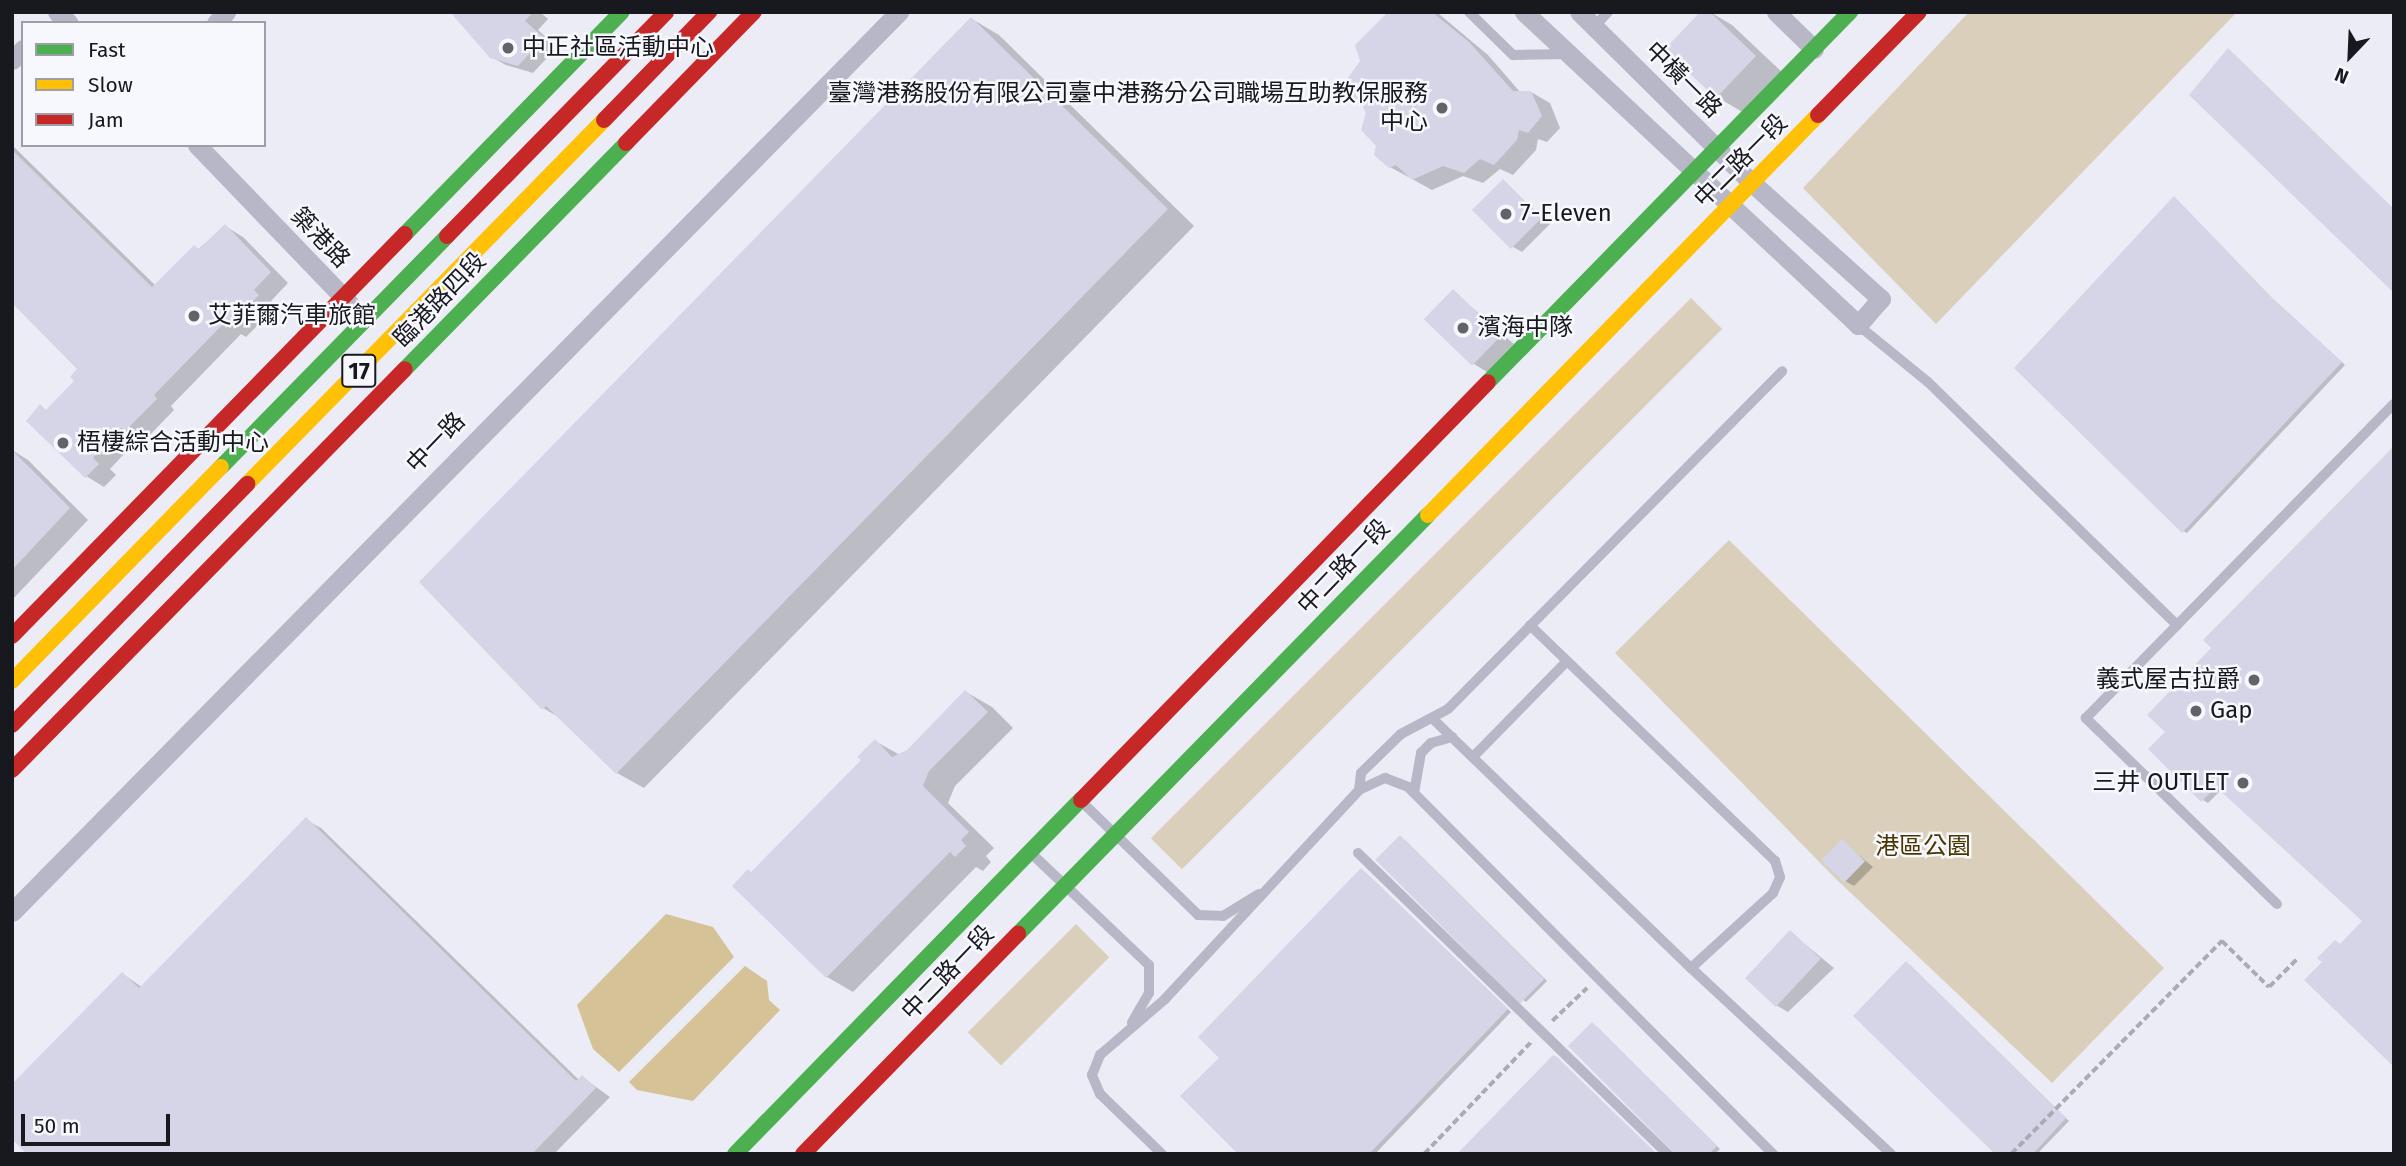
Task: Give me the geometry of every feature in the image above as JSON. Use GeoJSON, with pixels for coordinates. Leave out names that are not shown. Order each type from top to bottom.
{"type":"FeatureCollection","features":[{"type":"Feature","properties":{"kind":"main road","name":"臨港路四段"},"geometry":{"type":"LineString","coordinates":[[12,681],[666,12]]}},
{"type":"Feature","properties":{"kind":"main road","name":"臨港路四段"},"geometry":{"type":"LineString","coordinates":[[12,725],[709,12]]}},
{"type":"Feature","properties":{"kind":"main road","name":"臨港路四段"},"geometry":{"type":"LineString","coordinates":[[12,770],[754,12]]}},
{"type":"Feature","properties":{"kind":"main road","name":"中二路一段"},"geometry":{"type":"LineString","coordinates":[[734,1154],[1850,12]]}},
{"type":"Feature","properties":{"kind":"main road","name":"中二路一段"},"geometry":{"type":"LineString","coordinates":[[803,1154],[1919,12]]}},
{"type":"Feature","properties":{"kind":"main road","name":"17"},"geometry":{"type":"LineString","coordinates":[[12,636],[619,13]]}},
{"type":"Feature","properties":{"kind":"street","name":"中一路"},"geometry":{"type":"LineString","coordinates":[[12,912],[899,12]]}},
{"type":"Feature","properties":{"kind":"street"},"geometry":{"type":"LineString","coordinates":[[1524,12],[1858,325]]}},
{"type":"Feature","properties":{"kind":"street","name":"中橫一路"},"geometry":{"type":"LineString","coordinates":[[1579,12],[1752,183],[1881,299],[1858,325]]}},
{"type":"Feature","properties":{"kind":"street"},"geometry":{"type":"LineString","coordinates":[[1776,12],[1814,49]]}},
{"type":"Feature","properties":{"kind":"street","name":"築港路"},"geometry":{"type":"LineString","coordinates":[[199,147],[408,365]]}},
{"type":"Feature","properties":{"kind":"lane"},"geometry":{"type":"LineString","coordinates":[[1469,12],[1513,55],[1567,54]]}},
{"type":"Feature","properties":{"kind":"lane"},"geometry":{"type":"LineString","coordinates":[[1594,27],[1608,12]]}},
{"type":"Feature","properties":{"kind":"lane"},"geometry":{"type":"LineString","coordinates":[[1858,325],[1928,382],[2177,625]]}},
{"type":"Feature","properties":{"kind":"lane"},"geometry":{"type":"LineString","coordinates":[[1359,790],[1361,773],[1401,734],[1434,720],[1782,371]]}},
{"type":"Feature","properties":{"kind":"lane"},"geometry":{"type":"LineString","coordinates":[[2277,904],[2086,718],[2394,404]]}},
{"type":"Feature","properties":{"kind":"lane"},"geometry":{"type":"LineString","coordinates":[[1530,625],[1779,869],[1773,893],[1692,968]]}},
{"type":"Feature","properties":{"kind":"lane"},"geometry":{"type":"LineString","coordinates":[[1474,757],[1567,661]]}},
{"type":"Feature","properties":{"kind":"lane"},"geometry":{"type":"LineString","coordinates":[[1434,720],[1692,968],[1891,1154]]}},
{"type":"Feature","properties":{"kind":"lane"},"geometry":{"type":"LineString","coordinates":[[1414,793],[1421,753],[1431,743],[1452,737]]}},
{"type":"Feature","properties":{"kind":"lane"},"geometry":{"type":"LineString","coordinates":[[1162,1154],[1094,1085],[1092,1075],[1100,1055],[1128,1028],[1165,999],[1272,887],[1359,790],[1385,778],[1401,782],[1414,793],[1773,1154]]}},
{"type":"Feature","properties":{"kind":"lane"},"geometry":{"type":"LineString","coordinates":[[1080,800],[1198,915],[1223,916],[1272,887]]}},
{"type":"Feature","properties":{"kind":"lane"},"geometry":{"type":"LineString","coordinates":[[1030,852],[1149,965],[1149,993],[1128,1028]]}},
{"type":"Feature","properties":{"kind":"lane"},"geometry":{"type":"LineString","coordinates":[[1358,853],[1668,1154]]}},
{"type":"Feature","properties":{"kind":"path"},"geometry":{"type":"LineString","coordinates":[[2011,1154],[2222,941],[2269,987],[2297,959]]}},
{"type":"Feature","properties":{"kind":"path"},"geometry":{"type":"LineString","coordinates":[[1424,1154],[1541,1031],[1598,977]]}},
{"type":"Feature","properties":{"kind":"green space"},"geometry":{"type":"Polygon","coordinates":[[[1969,12],[2237,12],[1936,324],[1803,188],[1969,12]]]}},
{"type":"Feature","properties":{"kind":"green space"},"geometry":{"type":"Polygon","coordinates":[[[1691,298],[1722,329],[1182,869],[1151,838],[1691,298]]]}},
{"type":"Feature","properties":{"kind":"green space","name":"港區公園"},"geometry":{"type":"Polygon","coordinates":[[[1729,540],[2164,968],[2052,1083],[1836,879],[1615,653],[1729,540]]]}},
{"type":"Feature","properties":{"kind":"green space"},"geometry":{"type":"Polygon","coordinates":[[[1076,924],[1109,957],[1001,1065],[968,1032],[1076,924]]]}},
{"type":"Feature","properties":{"kind":"shaded area"},"geometry":{"type":"Polygon","coordinates":[[[666,914],[713,927],[734,957],[619,1072],[593,1049],[577,1005],[666,914]]]}},
{"type":"Feature","properties":{"kind":"shaded area"},"geometry":{"type":"Polygon","coordinates":[[[745,966],[767,981],[769,1000],[780,1010],[693,1101],[637,1090],[629,1082],[745,966]]]}},
{"type":"Feature","properties":{"kind":"building","name":"中正社區活動中心"},"geometry":{"type":"Polygon","coordinates":[[[450,12],[533,12],[525,21],[544,38],[518,66],[490,58],[450,12]]]}},
{"type":"Feature","properties":{"kind":"building"},"geometry":{"type":"Polygon","coordinates":[[[1388,12],[1432,12],[1469,42],[1513,91],[1531,91],[1542,116],[1528,133],[1519,130],[1517,140],[1494,165],[1480,159],[1464,173],[1443,166],[1412,180],[1396,165],[1389,168],[1374,155],[1376,146],[1361,130],[1366,113],[1360,100],[1354,99],[1348,78],[1360,61],[1355,45],[1388,12]]]}},
{"type":"Feature","properties":{"kind":"building"},"geometry":{"type":"Polygon","coordinates":[[[1700,12],[1710,12],[1756,56],[1716,98],[1664,50],[1700,12]]]}},
{"type":"Feature","properties":{"kind":"building"},"geometry":{"type":"Polygon","coordinates":[[[971,17],[1168,209],[616,774],[546,706],[542,710],[419,582],[971,17]]]}},
{"type":"Feature","properties":{"kind":"building"},"geometry":{"type":"Polygon","coordinates":[[[2228,48],[2394,209],[2394,293],[2189,95],[2228,48]]]}},
{"type":"Feature","properties":{"kind":"building"},"geometry":{"type":"Polygon","coordinates":[[[12,150],[152,287],[194,245],[199,249],[225,224],[271,272],[254,290],[259,295],[226,328],[223,324],[154,395],[157,399],[125,431],[121,428],[93,458],[99,464],[85,478],[26,421],[40,404],[46,410],[74,381],[70,377],[77,369],[12,303],[12,150]]]}},
{"type":"Feature","properties":{"kind":"building"},"geometry":{"type":"Polygon","coordinates":[[[1503,179],[1542,218],[1511,249],[1472,210],[1503,179]]]}},
{"type":"Feature","properties":{"kind":"building"},"geometry":{"type":"Polygon","coordinates":[[[2174,196],[2268,294],[2342,362],[2182,533],[2014,368],[2174,196]]]}},
{"type":"Feature","properties":{"kind":"building","name":"濱海中隊"},"geometry":{"type":"Polygon","coordinates":[[[1453,289],[1501,336],[1472,366],[1424,319],[1453,289]]]}},
{"type":"Feature","properties":{"kind":"building"},"geometry":{"type":"Polygon","coordinates":[[[2394,446],[2394,1067],[2304,980],[2322,962],[2317,958],[2335,940],[2340,944],[2362,921],[2216,787],[2201,802],[2148,749],[2165,732],[2147,715],[2211,648],[2203,640],[2394,446]]]}},
{"type":"Feature","properties":{"kind":"building"},"geometry":{"type":"Polygon","coordinates":[[[12,450],[70,508],[12,570],[12,450]]]}},
{"type":"Feature","properties":{"kind":"building"},"geometry":{"type":"Polygon","coordinates":[[[965,690],[988,712],[929,771],[923,786],[969,832],[961,840],[966,846],[955,857],[950,852],[826,978],[732,886],[748,869],[751,872],[861,760],[857,757],[875,739],[892,757],[907,750],[965,690]]]}},
{"type":"Feature","properties":{"kind":"building"},"geometry":{"type":"Polygon","coordinates":[[[306,817],[576,1081],[582,1075],[596,1088],[532,1154],[27,1154],[12,1139],[12,1084],[122,972],[139,988],[306,817]]]}},
{"type":"Feature","properties":{"kind":"building"},"geometry":{"type":"Polygon","coordinates":[[[1400,835],[1544,979],[1520,1004],[1375,860],[1400,835]]]}},
{"type":"Feature","properties":{"kind":"building"},"geometry":{"type":"Polygon","coordinates":[[[1842,839],[1865,861],[1844,883],[1821,861],[1842,839]]]}},
{"type":"Feature","properties":{"kind":"building"},"geometry":{"type":"Polygon","coordinates":[[[1361,868],[1508,1009],[1369,1154],[1238,1154],[1180,1096],[1219,1058],[1198,1037],[1361,868]]]}},
{"type":"Feature","properties":{"kind":"building"},"geometry":{"type":"Polygon","coordinates":[[[1790,930],[1821,959],[1776,1007],[1745,978],[1790,930]]]}},
{"type":"Feature","properties":{"kind":"building"},"geometry":{"type":"Polygon","coordinates":[[[1906,961],[2066,1118],[2033,1154],[1995,1154],[1853,1016],[1906,961]]]}},
{"type":"Feature","properties":{"kind":"building"},"geometry":{"type":"Polygon","coordinates":[[[1592,1022],[1717,1146],[1709,1154],[1675,1154],[1568,1046],[1592,1022]]]}},
{"type":"Feature","properties":{"kind":"building"},"geometry":{"type":"Polygon","coordinates":[[[1553,1055],[1557,1057],[1657,1154],[1457,1154],[1553,1055]]]}},
{"type":"Feature","properties":{"kind":"traffic: fast"},"geometry":{"type":"LineString","coordinates":[[405,234],[622,12]]}},
{"type":"Feature","properties":{"kind":"traffic: fast"},"geometry":{"type":"LineString","coordinates":[[1488,382],[1850,12]]}},
{"type":"Feature","properties":{"kind":"traffic: fast"},"geometry":{"type":"LineString","coordinates":[[405,369],[626,143]]}},
{"type":"Feature","properties":{"kind":"traffic: fast"},"geometry":{"type":"LineString","coordinates":[[221,467],[447,236]]}},
{"type":"Feature","properties":{"kind":"traffic: fast"},"geometry":{"type":"LineString","coordinates":[[1018,934],[1428,515]]}},
{"type":"Feature","properties":{"kind":"traffic: fast"},"geometry":{"type":"LineString","coordinates":[[735,1154],[1081,800]]}},
{"type":"Feature","properties":{"kind":"traffic: slow"},"geometry":{"type":"LineString","coordinates":[[1428,515],[1818,115]]}},
{"type":"Feature","properties":{"kind":"traffic: slow"},"geometry":{"type":"LineString","coordinates":[[247,484],[604,120]]}},
{"type":"Feature","properties":{"kind":"traffic: slow"},"geometry":{"type":"LineString","coordinates":[[12,681],[221,467]]}},
{"type":"Feature","properties":{"kind":"traffic: jam"},"geometry":{"type":"LineString","coordinates":[[447,236],[666,12]]}},
{"type":"Feature","properties":{"kind":"traffic: jam"},"geometry":{"type":"LineString","coordinates":[[604,120],[709,12]]}},
{"type":"Feature","properties":{"kind":"traffic: jam"},"geometry":{"type":"LineString","coordinates":[[626,143],[754,12]]}},
{"type":"Feature","properties":{"kind":"traffic: jam"},"geometry":{"type":"LineString","coordinates":[[1818,115],[1919,12]]}},
{"type":"Feature","properties":{"kind":"traffic: jam"},"geometry":{"type":"LineString","coordinates":[[12,636],[405,234]]}},
{"type":"Feature","properties":{"kind":"traffic: jam"},"geometry":{"type":"LineString","coordinates":[[12,770],[405,369]]}},
{"type":"Feature","properties":{"kind":"traffic: jam"},"geometry":{"type":"LineString","coordinates":[[1081,800],[1488,382]]}},
{"type":"Feature","properties":{"kind":"traffic: jam"},"geometry":{"type":"LineString","coordinates":[[12,725],[247,484]]}},
{"type":"Feature","properties":{"kind":"traffic: jam"},"geometry":{"type":"LineString","coordinates":[[803,1154],[1018,934]]}},
{"type":"Feature","properties":{"kind":"place","name":"中正社區活動中心"},"geometry":{"type":"Point","coordinates":[508,48]}},
{"type":"Feature","properties":{"kind":"place","name":"臺灣港務股份有限公司臺中港務分公司職場互助教保服務 中心"},"geometry":{"type":"Point","coordinates":[1442,108]}},
{"type":"Feature","properties":{"kind":"place","name":"7-Eleven"},"geometry":{"type":"Point","coordinates":[1506,214]}},
{"type":"Feature","properties":{"kind":"place","name":"艾菲爾汽車旅館"},"geometry":{"type":"Point","coordinates":[194,316]}},
{"type":"Feature","properties":{"kind":"place","name":"濱海中隊"},"geometry":{"type":"Point","coordinates":[1463,328]}},
{"type":"Feature","properties":{"kind":"place","name":"梧棲綜合活動中心"},"geometry":{"type":"Point","coordinates":[63,443]}},
{"type":"Feature","properties":{"kind":"place","name":"義式屋古拉爵"},"geometry":{"type":"Point","coordinates":[2254,680]}},
{"type":"Feature","properties":{"kind":"place","name":"Gap"},"geometry":{"type":"Point","coordinates":[2196,711]}},
{"type":"Feature","properties":{"kind":"place","name":"三井 OUTLET"},"geometry":{"type":"Point","coordinates":[2243,783]}}]}
